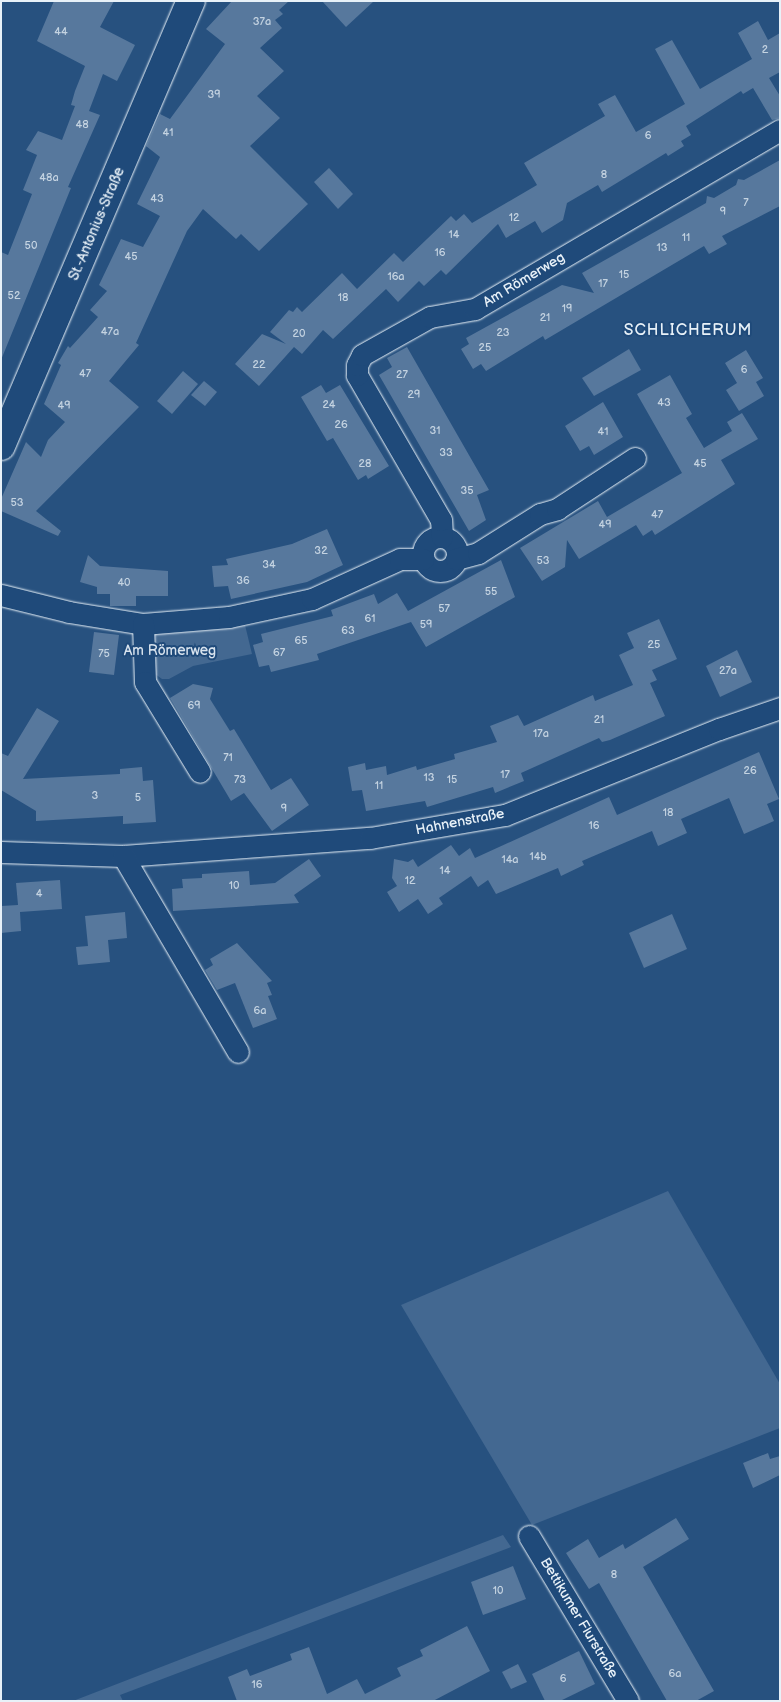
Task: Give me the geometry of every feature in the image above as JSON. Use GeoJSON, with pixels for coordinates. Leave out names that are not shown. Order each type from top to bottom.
{"type":"FeatureCollection","features":[{"type":"Feature","properties":{"kind":"street","name":"St.-Antonius-Straße"},"geometry":{"type":"LineString","coordinates":[[1,446],[191,1]]}},
{"type":"Feature","properties":{"kind":"street","name":"Am Römerweg"},"geometry":{"type":"LineString","coordinates":[[456,559],[454,544],[442,537],[441,520],[357,375],[357,365],[362,355],[430,317],[475,309],[780,130]]}},
{"type":"Feature","properties":{"kind":"street"},"geometry":{"type":"LineString","coordinates":[[442,537],[436,537],[426,544],[423,558],[429,567],[439,571],[449,568],[456,559],[478,552],[540,514],[556,509],[636,458]]}},
{"type":"Feature","properties":{"kind":"street"},"geometry":{"type":"LineString","coordinates":[[1,595],[69,612],[143,624],[233,617],[278,608],[324,594],[400,559],[423,558]]}},
{"type":"Feature","properties":{"kind":"street"},"geometry":{"type":"LineString","coordinates":[[143,624],[145,682],[200,772]]}},
{"type":"Feature","properties":{"kind":"street","name":"Hahnenstraße"},"geometry":{"type":"LineString","coordinates":[[1,852],[123,856],[370,838],[505,815],[719,729],[780,708]]}},
{"type":"Feature","properties":{"kind":"street"},"geometry":{"type":"LineString","coordinates":[[123,856],[238,1052]]}},
{"type":"Feature","properties":{"kind":"street","name":"Bettikumer Flurstraße"},"geometry":{"type":"LineString","coordinates":[[529,1536],[628,1701]]}},
{"type":"Feature","properties":{"kind":"green space","name":"Am Römerweg"},"geometry":{"type":"Polygon","coordinates":[[[240,620],[245,625],[252,654],[193,666],[169,679],[162,679],[151,671],[148,634],[240,620]]]}},
{"type":"Feature","properties":{"kind":"green space"},"geometry":{"type":"Polygon","coordinates":[[[668,1191],[780,1384],[780,1428],[532,1525],[401,1305],[668,1191]]]}},
{"type":"Feature","properties":{"kind":"green space"},"geometry":{"type":"Polygon","coordinates":[[[503,1535],[511,1547],[120,1695],[123,1701],[73,1701],[503,1535]]]}},
{"type":"Feature","properties":{"kind":"building"},"geometry":{"type":"Polygon","coordinates":[[[54,1],[114,1],[100,27],[135,45],[117,81],[103,74],[89,111],[100,115],[68,187],[71,188],[1,360],[1,252],[8,255],[32,194],[23,190],[37,155],[26,150],[38,131],[62,140],[75,106],[71,105],[85,66],[37,41],[54,1]]]}},
{"type":"Feature","properties":{"kind":"building"},"geometry":{"type":"Polygon","coordinates":[[[232,1],[289,1],[279,10],[283,14],[275,20],[282,28],[260,48],[284,71],[257,96],[280,118],[250,146],[308,204],[259,251],[241,234],[236,239],[203,209],[187,231],[136,343],[139,345],[109,381],[139,407],[36,511],[61,531],[58,536],[1,511],[1,499],[26,442],[41,457],[48,440],[65,422],[44,404],[61,365],[58,363],[68,346],[70,348],[98,317],[90,310],[107,291],[99,285],[121,239],[143,247],[160,216],[137,204],[160,157],[146,146],[160,114],[170,119],[225,44],[206,29],[232,1]]]}},
{"type":"Feature","properties":{"kind":"building"},"geometry":{"type":"Polygon","coordinates":[[[322,1],[374,1],[346,27],[322,1]]]}},
{"type":"Feature","properties":{"kind":"building"},"geometry":{"type":"Polygon","coordinates":[[[758,21],[768,40],[780,33],[780,72],[769,78],[780,96],[780,118],[772,120],[753,88],[743,94],[741,91],[686,126],[691,135],[681,141],[684,146],[668,156],[666,153],[602,192],[598,185],[567,203],[563,220],[542,233],[535,221],[506,238],[498,224],[446,275],[441,270],[424,286],[419,281],[398,302],[386,289],[333,339],[323,330],[302,354],[294,347],[259,386],[235,364],[262,334],[286,344],[270,332],[289,310],[293,312],[297,307],[302,312],[342,273],[357,289],[394,253],[403,262],[451,216],[456,221],[464,214],[472,223],[537,185],[524,163],[605,116],[598,104],[615,95],[636,132],[685,104],[655,49],[672,40],[700,89],[752,59],[738,33],[758,21]]]}},
{"type":"Feature","properties":{"kind":"building"},"geometry":{"type":"Polygon","coordinates":[[[780,160],[780,206],[722,236],[727,244],[709,254],[704,246],[545,340],[543,336],[486,371],[481,364],[473,369],[461,349],[469,344],[466,338],[562,285],[594,293],[582,273],[706,203],[707,196],[714,198],[736,185],[738,179],[744,180],[780,160]]]}},
{"type":"Feature","properties":{"kind":"building"},"geometry":{"type":"Polygon","coordinates":[[[329,168],[353,194],[338,209],[314,182],[329,168]]]}},
{"type":"Feature","properties":{"kind":"building"},"geometry":{"type":"Polygon","coordinates":[[[407,347],[489,490],[477,495],[486,520],[469,531],[379,375],[392,367],[387,358],[407,347]]]}},
{"type":"Feature","properties":{"kind":"building"},"geometry":{"type":"Polygon","coordinates":[[[629,349],[641,370],[594,396],[582,378],[629,349]]]}},
{"type":"Feature","properties":{"kind":"building"},"geometry":{"type":"Polygon","coordinates":[[[746,350],[763,378],[756,382],[764,396],[739,411],[726,390],[737,383],[725,363],[746,350]]]}},
{"type":"Feature","properties":{"kind":"building"},"geometry":{"type":"Polygon","coordinates":[[[183,371],[198,384],[172,414],[157,401],[183,371]]]}},
{"type":"Feature","properties":{"kind":"building"},"geometry":{"type":"Polygon","coordinates":[[[670,375],[692,414],[686,418],[704,448],[732,431],[727,422],[742,413],[758,439],[721,460],[735,484],[655,535],[652,530],[643,536],[636,525],[579,559],[567,540],[565,567],[542,581],[520,548],[598,501],[607,517],[682,473],[637,394],[670,375]]]}},
{"type":"Feature","properties":{"kind":"building"},"geometry":{"type":"Polygon","coordinates":[[[204,381],[217,392],[205,406],[191,395],[204,381]]]}},
{"type":"Feature","properties":{"kind":"building"},"geometry":{"type":"Polygon","coordinates":[[[321,385],[326,393],[340,385],[389,466],[368,479],[366,475],[358,480],[333,438],[327,441],[301,397],[321,385]]]}},
{"type":"Feature","properties":{"kind":"building"},"geometry":{"type":"Polygon","coordinates":[[[603,402],[623,437],[594,455],[589,446],[580,451],[565,426],[603,402]]]}},
{"type":"Feature","properties":{"kind":"building"},"geometry":{"type":"Polygon","coordinates":[[[327,529],[343,565],[307,582],[231,599],[228,586],[214,587],[212,566],[228,565],[226,559],[292,544],[327,529]]]}},
{"type":"Feature","properties":{"kind":"building"},"geometry":{"type":"Polygon","coordinates":[[[88,555],[100,566],[168,571],[168,596],[136,596],[136,606],[110,606],[110,594],[97,594],[97,587],[80,582],[88,555]]]}},
{"type":"Feature","properties":{"kind":"building"},"geometry":{"type":"Polygon","coordinates":[[[501,560],[515,597],[426,647],[411,622],[317,654],[319,660],[271,672],[269,665],[259,667],[253,645],[263,642],[261,634],[333,616],[331,610],[374,594],[378,604],[397,593],[408,611],[501,560]]]}},
{"type":"Feature","properties":{"kind":"building"},"geometry":{"type":"Polygon","coordinates":[[[659,619],[677,659],[652,670],[657,680],[650,683],[665,716],[610,740],[602,742],[599,738],[521,773],[524,781],[495,793],[493,787],[427,807],[425,801],[366,811],[362,790],[352,791],[348,767],[365,763],[366,770],[386,766],[387,775],[416,766],[417,770],[455,759],[454,754],[497,742],[490,726],[518,715],[524,726],[593,695],[595,701],[633,685],[619,655],[634,648],[627,633],[659,619]]]}},
{"type":"Feature","properties":{"kind":"building"},"geometry":{"type":"Polygon","coordinates":[[[94,632],[119,635],[114,675],[89,672],[94,632]]]}},
{"type":"Feature","properties":{"kind":"building"},"geometry":{"type":"Polygon","coordinates":[[[737,650],[752,682],[720,697],[706,666],[737,650]]]}},
{"type":"Feature","properties":{"kind":"building"},"geometry":{"type":"Polygon","coordinates":[[[193,684],[213,688],[210,699],[230,731],[234,729],[271,790],[291,778],[309,805],[272,831],[244,793],[231,801],[170,698],[193,684]]]}},
{"type":"Feature","properties":{"kind":"building"},"geometry":{"type":"Polygon","coordinates":[[[37,708],[59,721],[23,779],[120,774],[120,769],[142,767],[143,781],[153,780],[156,822],[123,824],[123,816],[36,821],[36,811],[1,790],[1,753],[8,756],[37,708]]]}},
{"type":"Feature","properties":{"kind":"building"},"geometry":{"type":"Polygon","coordinates":[[[759,752],[779,799],[767,804],[774,821],[744,834],[729,798],[681,819],[687,833],[658,846],[652,831],[582,861],[584,865],[561,876],[558,868],[496,894],[488,880],[478,887],[471,876],[439,898],[443,904],[428,914],[418,899],[399,912],[387,892],[397,886],[392,878],[394,859],[408,862],[413,859],[418,867],[451,845],[459,856],[470,848],[475,858],[609,797],[617,815],[759,752]]]}},
{"type":"Feature","properties":{"kind":"building"},"geometry":{"type":"Polygon","coordinates":[[[309,859],[321,876],[294,895],[299,903],[173,911],[172,889],[183,888],[182,879],[202,878],[202,874],[249,871],[250,885],[275,883],[309,859]]]}},
{"type":"Feature","properties":{"kind":"building"},"geometry":{"type":"Polygon","coordinates":[[[60,880],[62,909],[20,912],[21,931],[1,933],[1,906],[18,905],[16,883],[60,880]]]}},
{"type":"Feature","properties":{"kind":"building"},"geometry":{"type":"Polygon","coordinates":[[[125,912],[127,938],[108,940],[110,962],[78,965],[76,947],[88,946],[85,916],[125,912]]]}},
{"type":"Feature","properties":{"kind":"building"},"geometry":{"type":"Polygon","coordinates":[[[672,914],[687,949],[644,968],[629,933],[672,914]]]}},
{"type":"Feature","properties":{"kind":"building"},"geometry":{"type":"Polygon","coordinates":[[[237,943],[272,981],[267,983],[272,995],[268,996],[277,1019],[253,1028],[235,983],[217,990],[205,970],[213,965],[210,959],[237,943]]]}},
{"type":"Feature","properties":{"kind":"building"},"geometry":{"type":"Polygon","coordinates":[[[768,1453],[770,1459],[780,1456],[780,1475],[753,1488],[743,1463],[768,1453]]]}},
{"type":"Feature","properties":{"kind":"building"},"geometry":{"type":"Polygon","coordinates":[[[676,1518],[689,1539],[643,1567],[714,1691],[696,1701],[667,1701],[599,1583],[589,1589],[566,1553],[588,1539],[599,1558],[623,1544],[625,1549],[676,1518]]]}},
{"type":"Feature","properties":{"kind":"building"},"geometry":{"type":"Polygon","coordinates":[[[513,1566],[526,1599],[483,1615],[471,1582],[513,1566]]]}},
{"type":"Feature","properties":{"kind":"building"},"geometry":{"type":"Polygon","coordinates":[[[467,1626],[490,1671],[433,1701],[237,1701],[228,1677],[247,1669],[250,1676],[292,1660],[290,1654],[309,1647],[327,1694],[357,1679],[365,1694],[401,1676],[397,1668],[423,1656],[420,1650],[467,1626]]]}},
{"type":"Feature","properties":{"kind":"building"},"geometry":{"type":"Polygon","coordinates":[[[579,1651],[595,1684],[560,1701],[545,1701],[532,1674],[579,1651]]]}},
{"type":"Feature","properties":{"kind":"building"},"geometry":{"type":"Polygon","coordinates":[[[518,1664],[527,1682],[511,1689],[502,1672],[518,1664]]]}},
{"type":"Feature","properties":{"kind":"district","name":"SCHLICHERUM"},"geometry":{"type":"Point","coordinates":[688,331]}}]}
